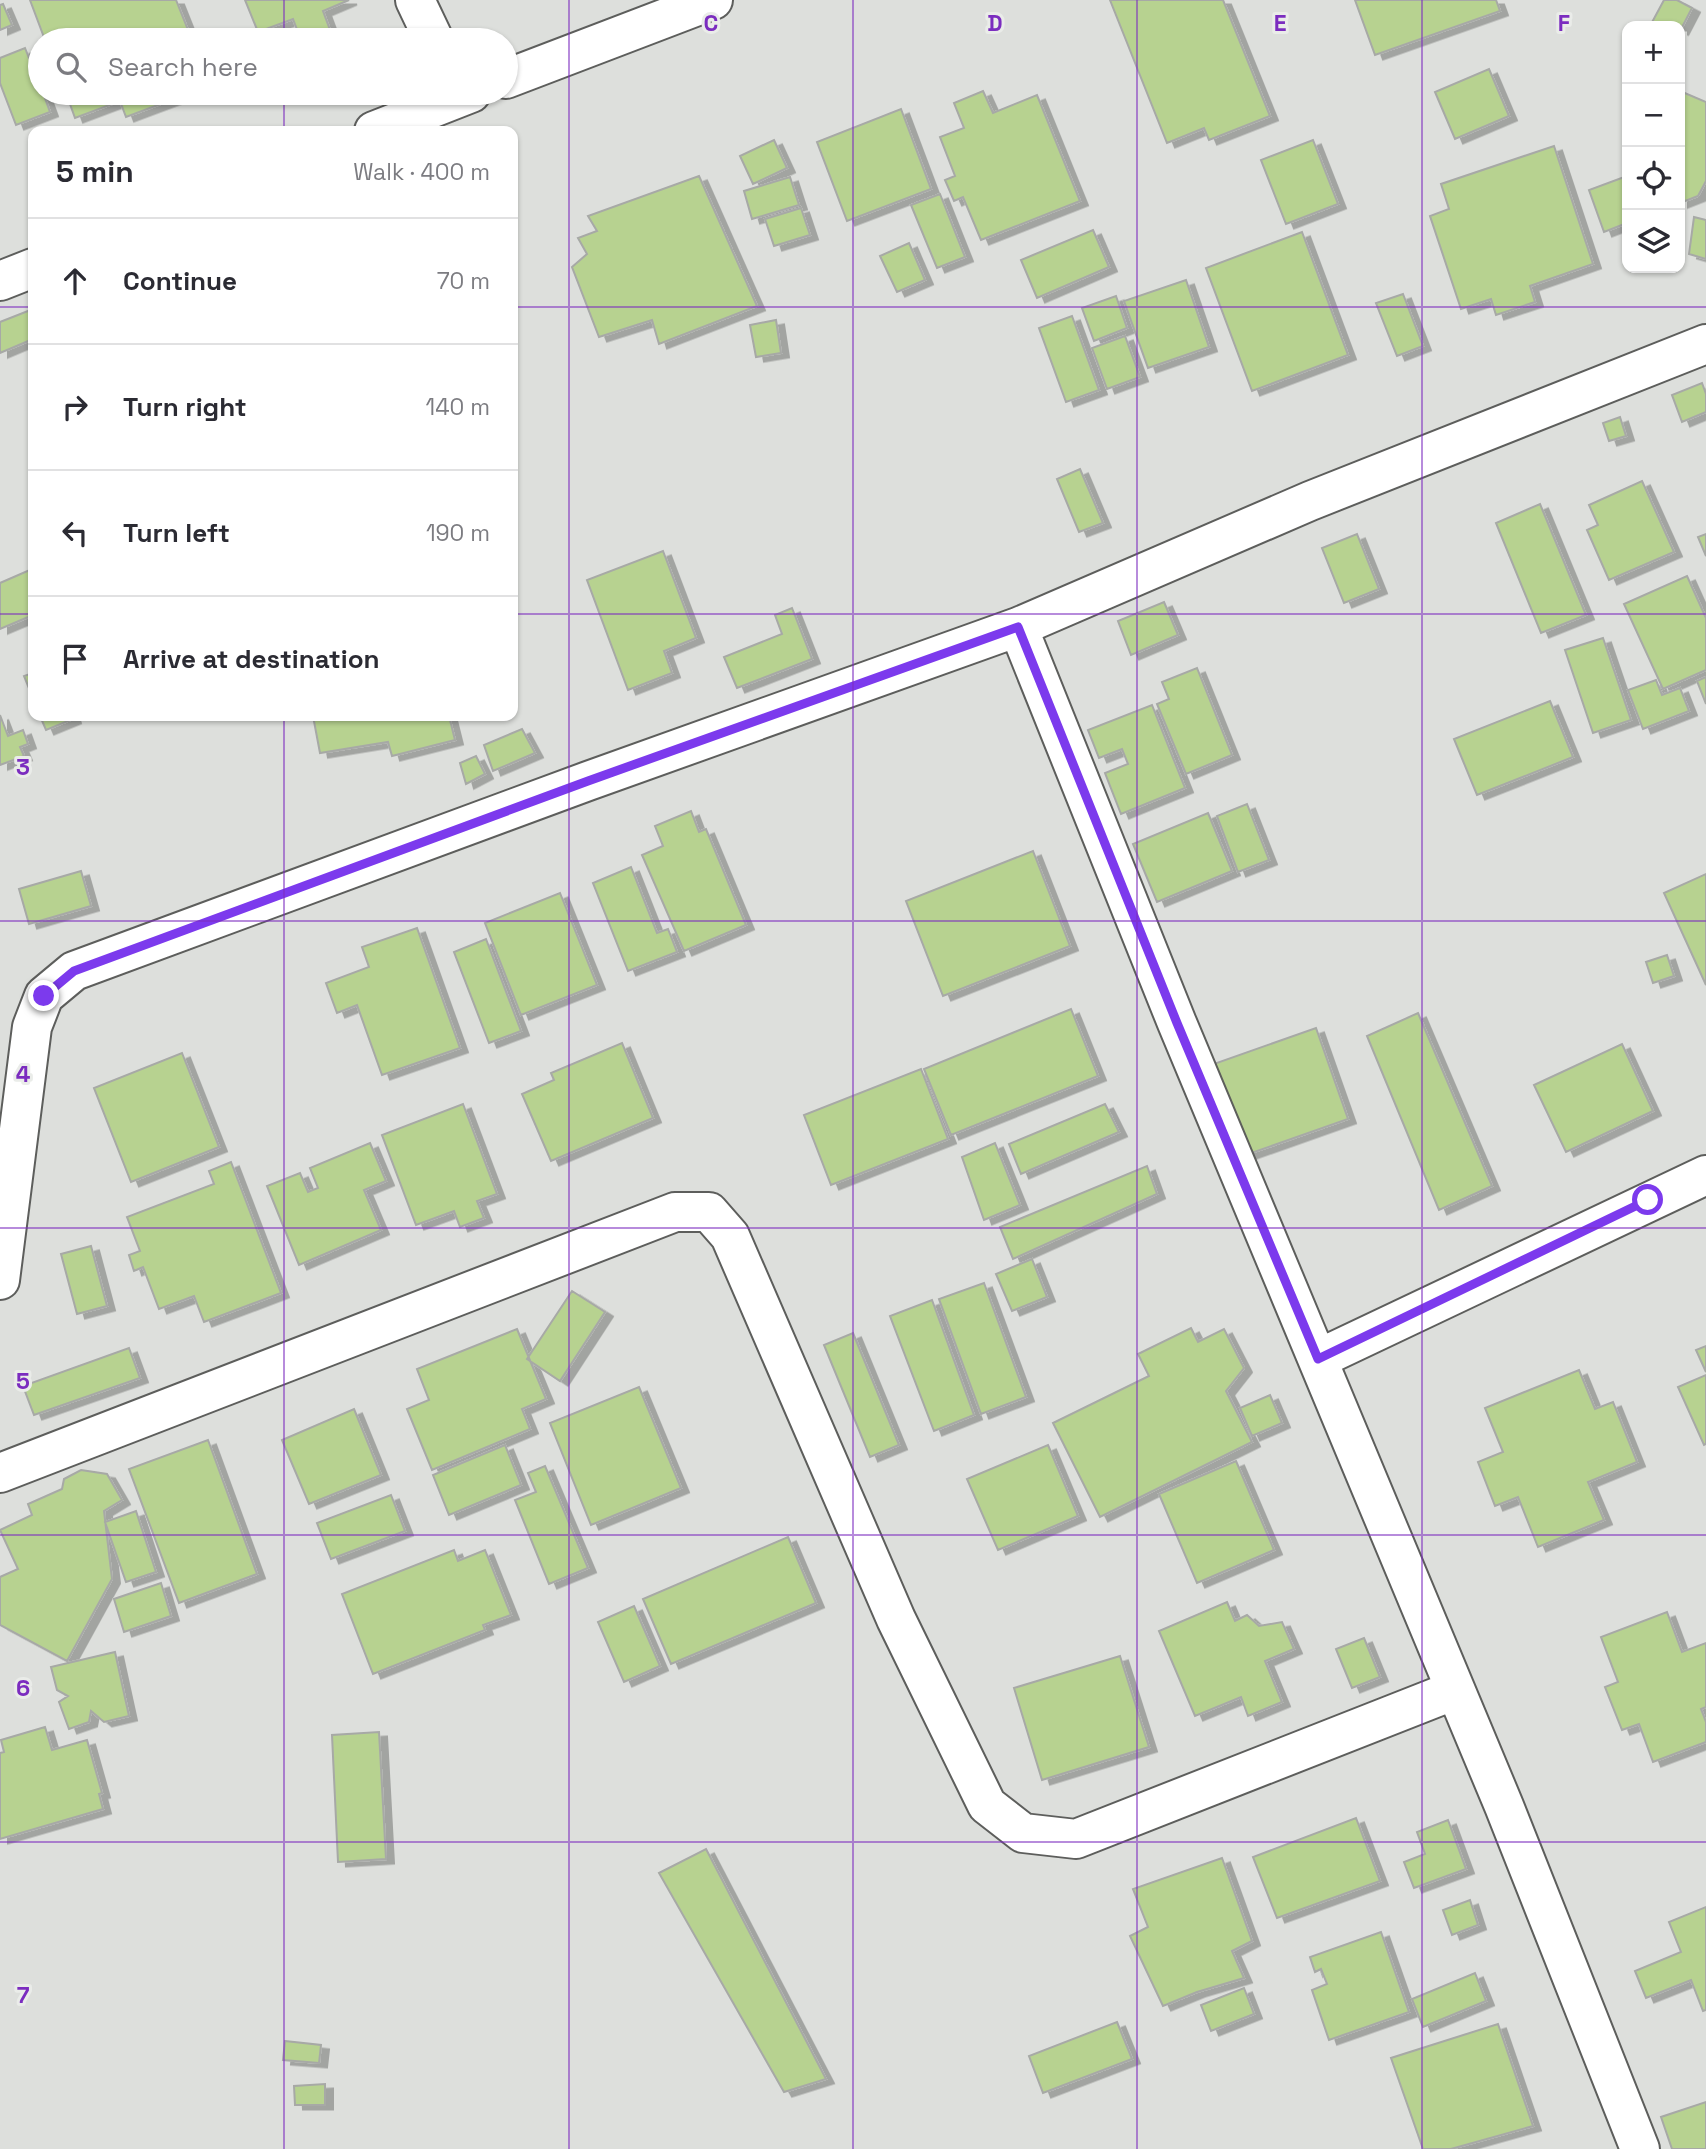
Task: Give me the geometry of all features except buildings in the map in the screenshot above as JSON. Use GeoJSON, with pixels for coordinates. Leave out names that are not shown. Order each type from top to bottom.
{"type":"FeatureCollection","features":[{"type":"Feature","properties":{"kind":"street"},"geometry":{"type":"LineString","coordinates":[[415,0],[428,28]]}},
{"type":"Feature","properties":{"kind":"street"},"geometry":{"type":"LineString","coordinates":[[518,74],[713,0]]}},
{"type":"Feature","properties":{"kind":"street"},"geometry":{"type":"LineString","coordinates":[[386,126],[437,105]]}},
{"type":"Feature","properties":{"kind":"street"},"geometry":{"type":"LineString","coordinates":[[0,281],[28,270]]}},
{"type":"Feature","properties":{"kind":"street"},"geometry":{"type":"LineString","coordinates":[[0,1280],[32,1027],[44,996],[74,971],[601,776],[1018,627],[1310,501],[1706,344]]}},
{"type":"Feature","properties":{"kind":"street"},"geometry":{"type":"LineString","coordinates":[[1018,627],[1177,1023],[1504,1806],[1640,2149]]}},
{"type":"Feature","properties":{"kind":"street"},"geometry":{"type":"LineString","coordinates":[[1318,1359],[1706,1175]]}},
{"type":"Feature","properties":{"kind":"street"},"geometry":{"type":"LineString","coordinates":[[0,1474],[675,1212],[709,1212],[730,1236],[896,1619],[986,1805],[1023,1833],[1076,1839],[1455,1690]]}},
{"type":"Feature","properties":{"kind":"route"},"geometry":{"type":"LineString","coordinates":[[44,996],[74,971],[588,781],[1018,627],[1177,1023],[1318,1359],[1648,1200]]}}]}
